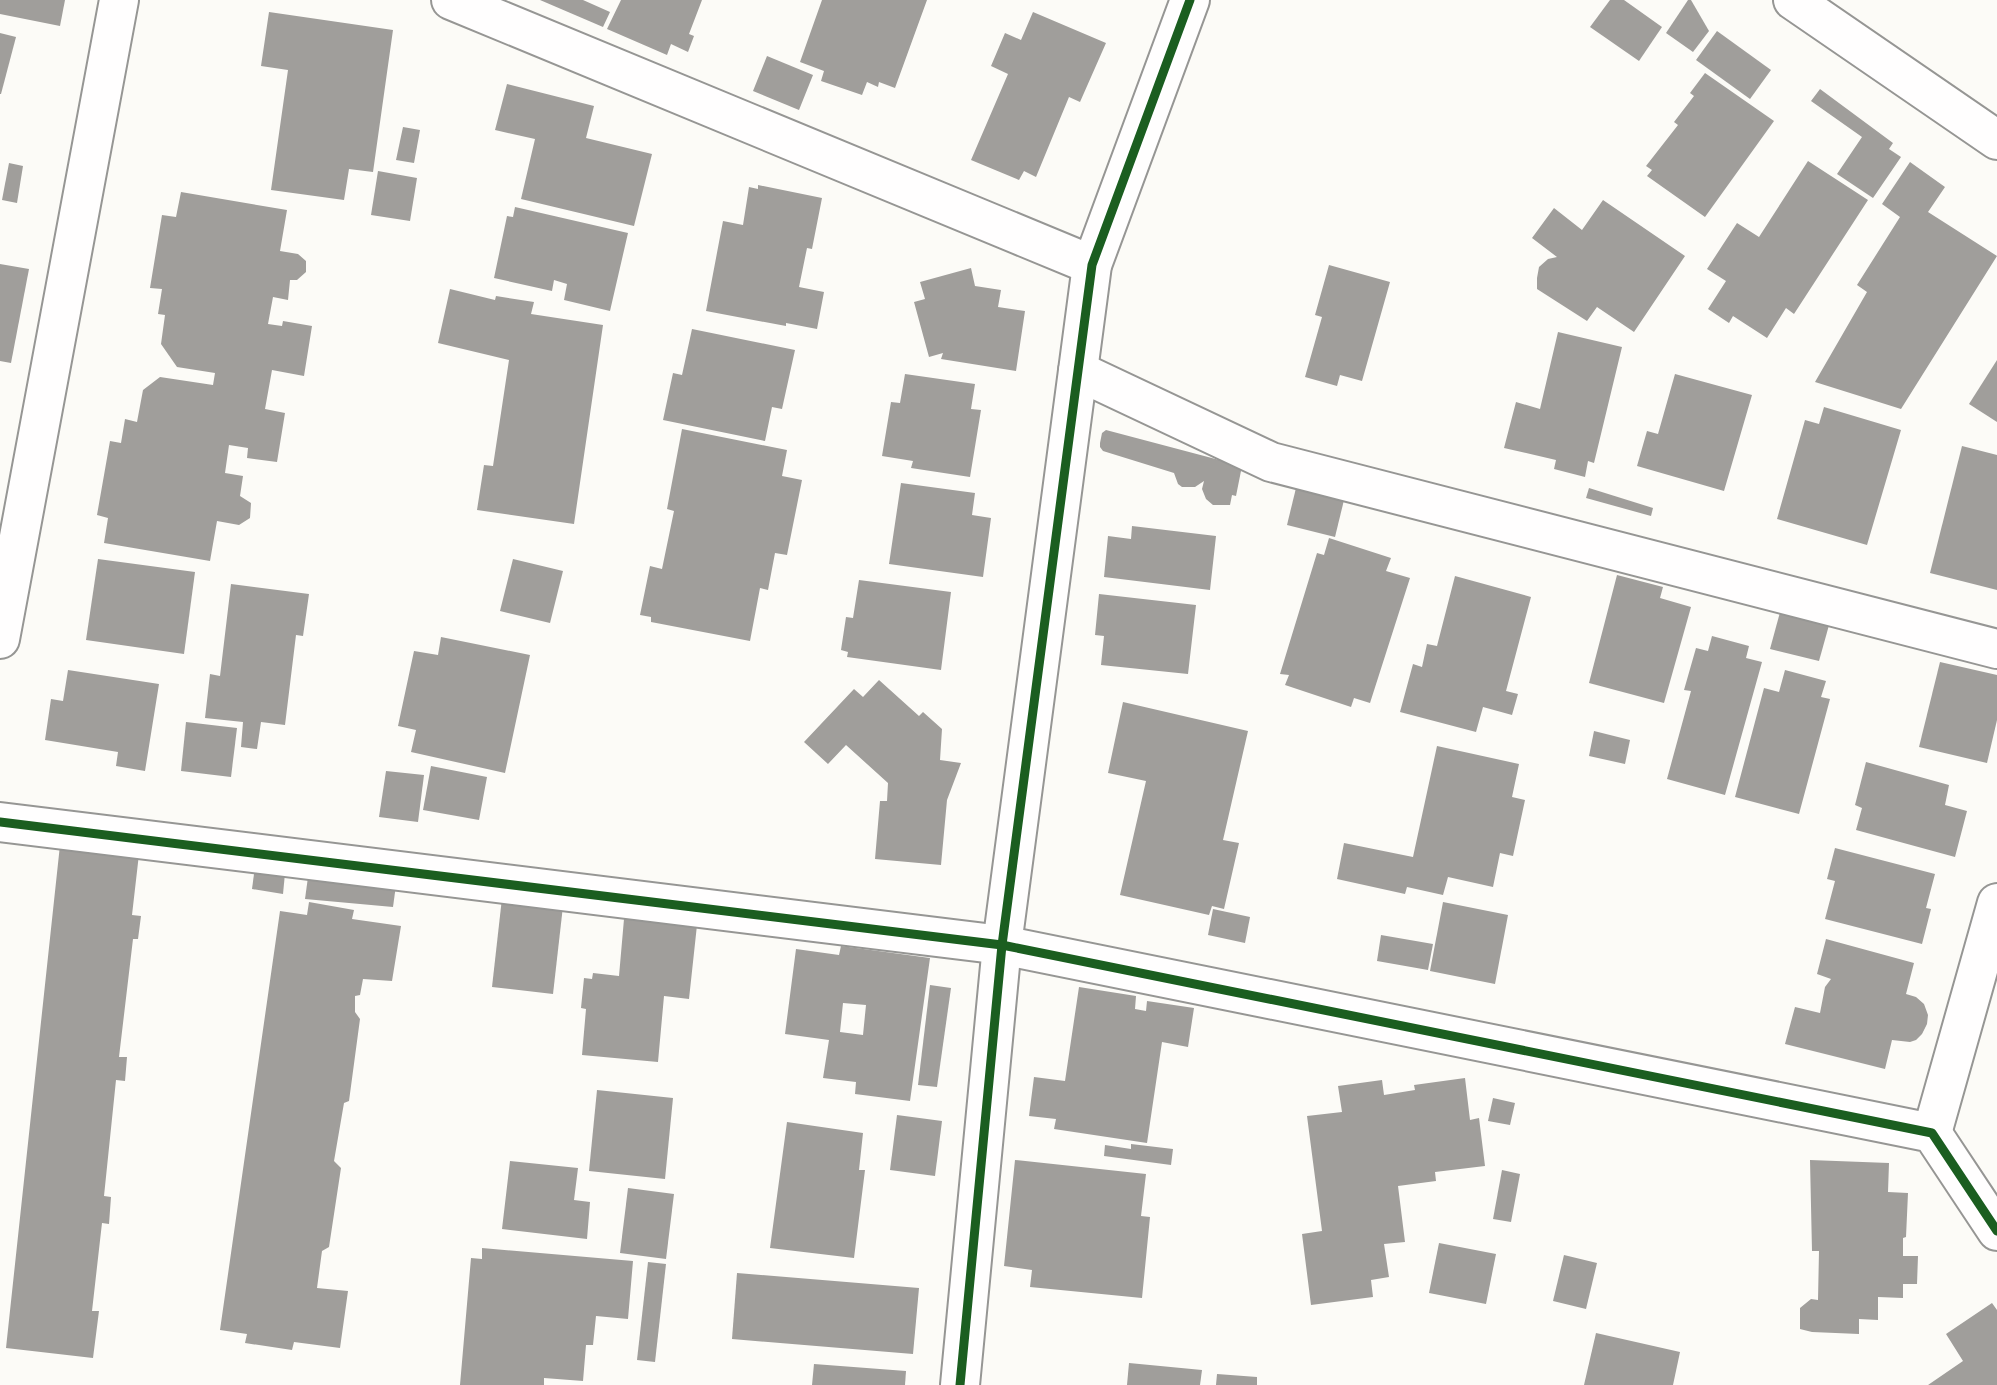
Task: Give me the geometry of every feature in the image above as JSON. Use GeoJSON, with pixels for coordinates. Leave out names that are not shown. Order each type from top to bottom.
{"type":"FeatureCollection","features":[{"type":"Feature","properties":{"kind":"street"},"geometry":{"type":"LineString","coordinates":[[0,639],[119,0]]}},
{"type":"Feature","properties":{"kind":"street"},"geometry":{"type":"LineString","coordinates":[[451,0],[1092,265]]}},
{"type":"Feature","properties":{"kind":"street"},"geometry":{"type":"LineString","coordinates":[[960,1385],[1002,945],[1092,265],[1189,0]]}},
{"type":"Feature","properties":{"kind":"street"},"geometry":{"type":"LineString","coordinates":[[1793,0],[1997,140]]}},
{"type":"Feature","properties":{"kind":"street"},"geometry":{"type":"LineString","coordinates":[[1078,371],[1271,462],[1997,649]]}},
{"type":"Feature","properties":{"kind":"street"},"geometry":{"type":"LineString","coordinates":[[0,822],[1002,945],[1932,1133],[1997,1231]]}},
{"type":"Feature","properties":{"kind":"street"},"geometry":{"type":"LineString","coordinates":[[1932,1133],[1997,903]]}},
{"type":"Feature","properties":{"kind":"building"},"geometry":{"type":"Polygon","coordinates":[[[0,0],[65,0],[60,26],[0,14],[0,0]]]}},
{"type":"Feature","properties":{"kind":"building"},"geometry":{"type":"Polygon","coordinates":[[[540,0],[583,0],[610,12],[603,27],[540,0]]]}},
{"type":"Feature","properties":{"kind":"building"},"geometry":{"type":"Polygon","coordinates":[[[621,0],[702,0],[689,34],[694,36],[688,52],[671,44],[667,55],[607,29],[621,0]]]}},
{"type":"Feature","properties":{"kind":"building"},"geometry":{"type":"Polygon","coordinates":[[[822,0],[927,0],[895,88],[879,82],[878,87],[867,82],[862,95],[821,81],[824,71],[800,62],[822,0]]]}},
{"type":"Feature","properties":{"kind":"building"},"geometry":{"type":"Polygon","coordinates":[[[1610,0],[1624,0],[1662,27],[1639,61],[1590,27],[1610,0]]]}},
{"type":"Feature","properties":{"kind":"building"},"geometry":{"type":"Polygon","coordinates":[[[1688,0],[1691,0],[1709,31],[1693,52],[1666,33],[1688,0]]]}},
{"type":"Feature","properties":{"kind":"building"},"geometry":{"type":"Polygon","coordinates":[[[269,12],[393,30],[373,172],[349,169],[344,200],[271,190],[288,70],[261,66],[269,12]]]}},
{"type":"Feature","properties":{"kind":"building"},"geometry":{"type":"Polygon","coordinates":[[[1033,12],[1106,43],[1080,102],[1069,97],[1036,177],[1024,171],[1019,180],[971,160],[1008,74],[991,66],[1005,33],[1021,40],[1033,12]]]}},
{"type":"Feature","properties":{"kind":"building"},"geometry":{"type":"Polygon","coordinates":[[[1717,31],[1771,70],[1750,99],[1696,60],[1717,31]]]}},
{"type":"Feature","properties":{"kind":"building"},"geometry":{"type":"Polygon","coordinates":[[[0,33],[16,37],[1,94],[0,94],[0,33]]]}},
{"type":"Feature","properties":{"kind":"building"},"geometry":{"type":"Polygon","coordinates":[[[767,56],[813,75],[799,110],[753,91],[767,56]]]}},
{"type":"Feature","properties":{"kind":"building"},"geometry":{"type":"Polygon","coordinates":[[[1705,73],[1774,121],[1705,217],[1647,176],[1652,170],[1646,166],[1678,125],[1674,122],[1694,96],[1690,93],[1705,73]]]}},
{"type":"Feature","properties":{"kind":"building"},"geometry":{"type":"Polygon","coordinates":[[[507,84],[594,106],[586,138],[652,154],[634,226],[521,199],[535,139],[495,130],[507,84]]]}},
{"type":"Feature","properties":{"kind":"building"},"geometry":{"type":"Polygon","coordinates":[[[1820,89],[1893,143],[1889,149],[1901,157],[1873,198],[1837,174],[1862,137],[1811,101],[1820,89]]]}},
{"type":"Feature","properties":{"kind":"building"},"geometry":{"type":"Polygon","coordinates":[[[403,127],[420,130],[414,163],[396,160],[403,127]]]}},
{"type":"Feature","properties":{"kind":"building"},"geometry":{"type":"Polygon","coordinates":[[[1808,161],[1868,200],[1794,314],[1786,308],[1767,338],[1733,316],[1729,323],[1708,309],[1726,281],[1707,269],[1737,223],[1759,237],[1808,161]]]}},
{"type":"Feature","properties":{"kind":"building"},"geometry":{"type":"Polygon","coordinates":[[[1910,162],[1945,187],[1928,212],[1997,256],[1901,409],[1815,382],[1867,292],[1857,285],[1900,217],[1882,204],[1910,162]]]}},
{"type":"Feature","properties":{"kind":"building"},"geometry":{"type":"Polygon","coordinates":[[[9,163],[23,166],[17,203],[2,200],[9,163]]]}},
{"type":"Feature","properties":{"kind":"building"},"geometry":{"type":"Polygon","coordinates":[[[378,171],[417,178],[410,221],[371,215],[378,171]]]}},
{"type":"Feature","properties":{"kind":"building"},"geometry":{"type":"Polygon","coordinates":[[[758,185],[822,198],[812,249],[807,248],[799,287],[824,292],[817,329],[706,311],[723,221],[743,225],[749,187],[758,189],[758,185]]]}},
{"type":"Feature","properties":{"kind":"building"},"geometry":{"type":"Polygon","coordinates":[[[181,192],[287,210],[280,251],[298,254],[306,261],[306,272],[297,280],[290,280],[288,300],[273,297],[268,324],[282,326],[283,321],[312,326],[304,376],[272,370],[265,409],[285,413],[277,462],[247,458],[248,448],[229,445],[225,473],[243,476],[240,496],[251,503],[250,518],[239,525],[217,521],[210,561],[104,543],[108,518],[97,515],[110,441],[121,443],[125,419],[137,422],[143,390],[160,377],[213,385],[215,373],[177,367],[161,344],[165,315],[158,314],[162,289],[150,288],[162,215],[176,217],[181,192]]]}},
{"type":"Feature","properties":{"kind":"building"},"geometry":{"type":"Polygon","coordinates":[[[1603,200],[1685,256],[1634,332],[1597,307],[1587,321],[1537,289],[1539,267],[1548,259],[1557,257],[1532,238],[1554,208],[1582,230],[1603,200]]]}},
{"type":"Feature","properties":{"kind":"building"},"geometry":{"type":"Polygon","coordinates":[[[515,207],[628,233],[610,311],[564,300],[567,284],[554,280],[552,291],[494,278],[507,216],[513,217],[515,207]]]}},
{"type":"Feature","properties":{"kind":"building"},"geometry":{"type":"Polygon","coordinates":[[[0,264],[29,269],[11,363],[0,361],[0,264]]]}},
{"type":"Feature","properties":{"kind":"building"},"geometry":{"type":"Polygon","coordinates":[[[1329,265],[1390,282],[1362,381],[1340,375],[1337,386],[1305,377],[1322,317],[1315,315],[1329,265]]]}},
{"type":"Feature","properties":{"kind":"building"},"geometry":{"type":"Polygon","coordinates":[[[971,268],[975,286],[1001,290],[998,307],[1025,311],[1016,371],[941,359],[943,353],[929,357],[914,302],[925,299],[920,282],[971,268]]]}},
{"type":"Feature","properties":{"kind":"building"},"geometry":{"type":"Polygon","coordinates":[[[450,289],[495,300],[496,296],[534,302],[531,314],[603,325],[574,524],[477,510],[484,465],[493,466],[509,360],[438,343],[450,289]]]}},
{"type":"Feature","properties":{"kind":"building"},"geometry":{"type":"Polygon","coordinates":[[[692,329],[795,350],[782,409],[772,407],[765,441],[663,420],[673,373],[682,375],[692,329]]]}},
{"type":"Feature","properties":{"kind":"building"},"geometry":{"type":"Polygon","coordinates":[[[1558,332],[1622,347],[1594,463],[1588,461],[1585,477],[1554,469],[1556,460],[1504,448],[1516,402],[1540,409],[1558,332]]]}},
{"type":"Feature","properties":{"kind":"building"},"geometry":{"type":"Polygon","coordinates":[[[1997,360],[1997,422],[1969,404],[1997,360]]]}},
{"type":"Feature","properties":{"kind":"building"},"geometry":{"type":"Polygon","coordinates":[[[905,374],[975,384],[971,409],[981,410],[970,477],[911,468],[913,461],[882,456],[891,402],[900,403],[905,374]]]}},
{"type":"Feature","properties":{"kind":"building"},"geometry":{"type":"Polygon","coordinates":[[[1675,374],[1752,395],[1724,491],[1637,466],[1647,431],[1658,434],[1675,374]]]}},
{"type":"Feature","properties":{"kind":"building"},"geometry":{"type":"Polygon","coordinates":[[[1824,407],[1901,430],[1867,545],[1777,519],[1805,420],[1819,424],[1824,407]]]}},
{"type":"Feature","properties":{"kind":"building"},"geometry":{"type":"Polygon","coordinates":[[[682,429],[787,450],[782,476],[802,480],[787,555],[775,553],[768,590],[760,588],[750,641],[651,622],[651,617],[640,615],[650,566],[662,569],[674,511],[667,509],[682,429]]]}},
{"type":"Feature","properties":{"kind":"building"},"geometry":{"type":"Polygon","coordinates":[[[1106,430],[1242,466],[1236,496],[1232,495],[1230,505],[1213,505],[1206,499],[1202,489],[1204,481],[1195,487],[1182,487],[1174,473],[1103,451],[1100,443],[1102,433],[1106,430]]]}},
{"type":"Feature","properties":{"kind":"building"},"geometry":{"type":"Polygon","coordinates":[[[1962,446],[1997,455],[1997,590],[1930,573],[1962,446]]]}},
{"type":"Feature","properties":{"kind":"building"},"geometry":{"type":"Polygon","coordinates":[[[901,483],[975,493],[972,515],[991,518],[983,577],[889,564],[901,483]]]}},
{"type":"Feature","properties":{"kind":"building"},"geometry":{"type":"Polygon","coordinates":[[[1296,488],[1344,500],[1335,537],[1287,525],[1296,488]]]}},
{"type":"Feature","properties":{"kind":"building"},"geometry":{"type":"Polygon","coordinates":[[[1589,488],[1653,508],[1651,516],[1586,498],[1589,488]]]}},
{"type":"Feature","properties":{"kind":"building"},"geometry":{"type":"Polygon","coordinates":[[[1132,526],[1216,536],[1210,590],[1104,577],[1108,536],[1131,539],[1132,526]]]}},
{"type":"Feature","properties":{"kind":"building"},"geometry":{"type":"Polygon","coordinates":[[[1329,538],[1391,558],[1386,571],[1410,578],[1370,703],[1354,698],[1351,707],[1285,685],[1289,675],[1280,674],[1317,553],[1324,555],[1329,538]]]}},
{"type":"Feature","properties":{"kind":"building"},"geometry":{"type":"Polygon","coordinates":[[[98,559],[195,572],[184,654],[86,640],[98,559]]]}},
{"type":"Feature","properties":{"kind":"building"},"geometry":{"type":"Polygon","coordinates":[[[513,559],[563,571],[550,623],[500,611],[513,559]]]}},
{"type":"Feature","properties":{"kind":"building"},"geometry":{"type":"Polygon","coordinates":[[[1617,575],[1663,587],[1660,598],[1691,607],[1664,703],[1589,683],[1617,575]]]}},
{"type":"Feature","properties":{"kind":"building"},"geometry":{"type":"Polygon","coordinates":[[[1455,576],[1531,597],[1506,691],[1518,694],[1512,715],[1483,707],[1476,732],[1400,712],[1413,664],[1422,667],[1427,644],[1437,646],[1455,576]]]}},
{"type":"Feature","properties":{"kind":"building"},"geometry":{"type":"Polygon","coordinates":[[[859,580],[951,592],[941,670],[847,657],[848,652],[841,650],[846,617],[853,618],[859,580]]]}},
{"type":"Feature","properties":{"kind":"building"},"geometry":{"type":"Polygon","coordinates":[[[231,584],[309,594],[303,636],[296,635],[285,725],[261,722],[257,749],[241,747],[243,722],[205,718],[210,674],[220,676],[231,584]]]}},
{"type":"Feature","properties":{"kind":"building"},"geometry":{"type":"Polygon","coordinates":[[[1099,594],[1196,605],[1188,674],[1101,665],[1104,636],[1095,635],[1099,594]]]}},
{"type":"Feature","properties":{"kind":"building"},"geometry":{"type":"Polygon","coordinates":[[[1782,605],[1831,618],[1819,661],[1770,649],[1782,605]]]}},
{"type":"Feature","properties":{"kind":"building"},"geometry":{"type":"Polygon","coordinates":[[[1712,636],[1749,646],[1746,658],[1762,662],[1725,795],[1667,779],[1691,691],[1684,690],[1696,648],[1708,651],[1712,636]]]}},
{"type":"Feature","properties":{"kind":"building"},"geometry":{"type":"Polygon","coordinates":[[[441,637],[530,655],[505,773],[411,752],[416,730],[398,726],[414,651],[438,655],[441,637]]]}},
{"type":"Feature","properties":{"kind":"building"},"geometry":{"type":"Polygon","coordinates":[[[1940,662],[1997,675],[1997,720],[1987,763],[1919,747],[1940,662]]]}},
{"type":"Feature","properties":{"kind":"building"},"geometry":{"type":"Polygon","coordinates":[[[68,670],[159,684],[145,771],[116,766],[118,752],[45,740],[51,699],[63,701],[68,670]]]}},
{"type":"Feature","properties":{"kind":"building"},"geometry":{"type":"Polygon","coordinates":[[[1785,670],[1826,681],[1821,697],[1830,699],[1799,814],[1735,797],[1764,688],[1779,692],[1785,670]]]}},
{"type":"Feature","properties":{"kind":"building"},"geometry":{"type":"Polygon","coordinates":[[[879,680],[919,716],[923,712],[942,729],[940,760],[961,763],[947,800],[941,865],[875,859],[880,801],[887,801],[888,783],[846,745],[828,764],[804,742],[854,689],[863,697],[879,680]]]}},
{"type":"Feature","properties":{"kind":"building"},"geometry":{"type":"Polygon","coordinates":[[[1123,702],[1248,731],[1223,840],[1239,843],[1224,909],[1212,906],[1209,915],[1120,895],[1146,781],[1108,773],[1123,702]]]}},
{"type":"Feature","properties":{"kind":"building"},"geometry":{"type":"Polygon","coordinates":[[[186,722],[237,728],[231,777],[181,771],[186,722]]]}},
{"type":"Feature","properties":{"kind":"building"},"geometry":{"type":"Polygon","coordinates":[[[1594,731],[1630,740],[1625,764],[1589,756],[1594,731]]]}},
{"type":"Feature","properties":{"kind":"building"},"geometry":{"type":"Polygon","coordinates":[[[1437,746],[1519,764],[1512,797],[1525,800],[1513,856],[1500,853],[1493,887],[1448,877],[1443,895],[1407,887],[1405,894],[1337,879],[1344,843],[1413,857],[1437,746]]]}},
{"type":"Feature","properties":{"kind":"building"},"geometry":{"type":"Polygon","coordinates":[[[1866,762],[1949,785],[1945,805],[1967,811],[1955,857],[1856,830],[1862,808],[1855,805],[1866,762]]]}},
{"type":"Feature","properties":{"kind":"building"},"geometry":{"type":"Polygon","coordinates":[[[431,766],[487,777],[479,820],[423,810],[431,766]]]}},
{"type":"Feature","properties":{"kind":"building"},"geometry":{"type":"Polygon","coordinates":[[[386,771],[424,775],[418,822],[379,817],[386,771]]]}},
{"type":"Feature","properties":{"kind":"building"},"geometry":{"type":"Polygon","coordinates":[[[60,845],[139,854],[132,915],[141,916],[138,939],[133,939],[119,1057],[127,1057],[125,1081],[116,1080],[104,1196],[111,1197],[109,1224],[102,1223],[92,1311],[99,1311],[93,1358],[6,1348],[60,845]]]}},
{"type":"Feature","properties":{"kind":"building"},"geometry":{"type":"Polygon","coordinates":[[[1835,848],[1935,874],[1926,908],[1931,909],[1922,944],[1825,919],[1835,881],[1827,879],[1835,848]]]}},
{"type":"Feature","properties":{"kind":"building"},"geometry":{"type":"Polygon","coordinates":[[[256,859],[286,863],[283,894],[252,889],[256,859]]]}},
{"type":"Feature","properties":{"kind":"building"},"geometry":{"type":"Polygon","coordinates":[[[308,877],[396,885],[393,907],[305,899],[308,877]]]}},
{"type":"Feature","properties":{"kind":"building"},"geometry":{"type":"Polygon","coordinates":[[[502,898],[563,906],[553,994],[492,987],[502,898]]]}},
{"type":"Feature","properties":{"kind":"building"},"geometry":{"type":"Polygon","coordinates":[[[309,902],[354,910],[352,919],[401,926],[392,981],[363,979],[360,995],[355,996],[355,1012],[360,1019],[349,1101],[344,1103],[334,1161],[341,1168],[329,1247],[322,1251],[317,1288],[348,1291],[340,1348],[294,1342],[292,1350],[245,1343],[247,1334],[220,1330],[280,911],[307,915],[309,902]]]}},
{"type":"Feature","properties":{"kind":"building"},"geometry":{"type":"Polygon","coordinates":[[[1443,902],[1508,915],[1495,984],[1430,971],[1443,902]]]}},
{"type":"Feature","properties":{"kind":"building"},"geometry":{"type":"Polygon","coordinates":[[[1213,909],[1250,917],[1245,943],[1208,935],[1213,909]]]}},
{"type":"Feature","properties":{"kind":"building"},"geometry":{"type":"Polygon","coordinates":[[[624,919],[697,925],[689,999],[664,996],[658,1062],[582,1055],[586,1009],[581,1008],[584,978],[592,979],[593,973],[619,976],[624,919]]]}},
{"type":"Feature","properties":{"kind":"building"},"geometry":{"type":"Polygon","coordinates":[[[1381,935],[1433,944],[1428,970],[1377,961],[1381,935]]]}},
{"type":"Feature","properties":{"kind":"building"},"geometry":{"type":"Polygon","coordinates":[[[1826,939],[1914,963],[1906,994],[1916,997],[1924,1004],[1928,1015],[1927,1024],[1916,1040],[1892,1040],[1885,1069],[1785,1044],[1795,1007],[1820,1013],[1825,987],[1831,979],[1817,974],[1826,939]]]}},
{"type":"Feature","properties":{"kind":"building"},"geometry":{"type":"Polygon","coordinates":[[[841,946],[930,958],[910,1101],[855,1094],[856,1082],[823,1078],[829,1040],[785,1034],[796,949],[839,955],[841,946]],[[843,1003],[840,1032],[863,1035],[866,1005],[843,1003]]]}},
{"type":"Feature","properties":{"kind":"building"},"geometry":{"type":"Polygon","coordinates":[[[930,985],[951,988],[937,1087],[918,1085],[930,985]]]}},
{"type":"Feature","properties":{"kind":"building"},"geometry":{"type":"Polygon","coordinates":[[[1079,987],[1136,996],[1135,1009],[1146,1011],[1147,1001],[1194,1008],[1188,1047],[1162,1042],[1147,1143],[1054,1129],[1056,1119],[1029,1116],[1034,1077],[1065,1081],[1079,987]]]}},
{"type":"Feature","properties":{"kind":"building"},"geometry":{"type":"Polygon","coordinates":[[[1465,1078],[1470,1120],[1479,1118],[1485,1166],[1435,1172],[1436,1181],[1398,1186],[1405,1242],[1384,1244],[1389,1277],[1371,1280],[1373,1297],[1311,1305],[1302,1234],[1322,1231],[1307,1116],[1342,1112],[1338,1086],[1382,1080],[1384,1095],[1415,1090],[1414,1085],[1465,1078]]]}},
{"type":"Feature","properties":{"kind":"building"},"geometry":{"type":"Polygon","coordinates":[[[597,1090],[673,1098],[665,1179],[589,1171],[597,1090]]]}},
{"type":"Feature","properties":{"kind":"building"},"geometry":{"type":"Polygon","coordinates":[[[1493,1098],[1515,1103],[1510,1125],[1488,1121],[1493,1098]]]}},
{"type":"Feature","properties":{"kind":"building"},"geometry":{"type":"Polygon","coordinates":[[[897,1115],[942,1121],[935,1176],[890,1170],[897,1115]]]}},
{"type":"Feature","properties":{"kind":"building"},"geometry":{"type":"Polygon","coordinates":[[[787,1122],[863,1133],[859,1170],[865,1170],[854,1258],[770,1248],[787,1122]]]}},
{"type":"Feature","properties":{"kind":"building"},"geometry":{"type":"Polygon","coordinates":[[[1131,1144],[1173,1149],[1171,1165],[1104,1156],[1105,1145],[1131,1149],[1131,1144]]]}},
{"type":"Feature","properties":{"kind":"building"},"geometry":{"type":"Polygon","coordinates":[[[1015,1160],[1146,1174],[1141,1216],[1150,1217],[1142,1298],[1030,1287],[1032,1270],[1004,1266],[1015,1160]]]}},
{"type":"Feature","properties":{"kind":"building"},"geometry":{"type":"Polygon","coordinates":[[[1810,1160],[1889,1163],[1888,1192],[1908,1193],[1903,1256],[1918,1256],[1917,1284],[1903,1284],[1903,1298],[1878,1297],[1878,1320],[1859,1319],[1859,1334],[1800,1329],[1800,1308],[1811,1299],[1818,1300],[1819,1251],[1812,1251],[1810,1160]]]}},
{"type":"Feature","properties":{"kind":"building"},"geometry":{"type":"Polygon","coordinates":[[[510,1161],[578,1168],[574,1200],[590,1202],[587,1239],[502,1229],[510,1161]]]}},
{"type":"Feature","properties":{"kind":"building"},"geometry":{"type":"Polygon","coordinates":[[[1502,1170],[1520,1174],[1511,1222],[1493,1219],[1502,1170]]]}},
{"type":"Feature","properties":{"kind":"building"},"geometry":{"type":"Polygon","coordinates":[[[628,1188],[674,1194],[666,1259],[620,1253],[628,1188]]]}},
{"type":"Feature","properties":{"kind":"building"},"geometry":{"type":"Polygon","coordinates":[[[1439,1243],[1496,1254],[1486,1304],[1429,1293],[1439,1243]]]}},
{"type":"Feature","properties":{"kind":"building"},"geometry":{"type":"Polygon","coordinates":[[[482,1248],[633,1261],[628,1319],[596,1316],[593,1345],[586,1345],[583,1381],[544,1378],[544,1385],[460,1385],[471,1258],[482,1259],[482,1248]]]}},
{"type":"Feature","properties":{"kind":"building"},"geometry":{"type":"Polygon","coordinates":[[[1564,1255],[1597,1263],[1586,1309],[1553,1301],[1564,1255]]]}},
{"type":"Feature","properties":{"kind":"building"},"geometry":{"type":"Polygon","coordinates":[[[648,1262],[666,1264],[655,1362],[637,1360],[648,1262]]]}},
{"type":"Feature","properties":{"kind":"building"},"geometry":{"type":"Polygon","coordinates":[[[737,1273],[919,1288],[913,1354],[732,1339],[737,1273]]]}},
{"type":"Feature","properties":{"kind":"building"},"geometry":{"type":"Polygon","coordinates":[[[1992,1303],[1997,1310],[1997,1385],[1928,1385],[1963,1361],[1946,1334],[1992,1303]]]}},
{"type":"Feature","properties":{"kind":"building"},"geometry":{"type":"Polygon","coordinates":[[[1596,1333],[1680,1352],[1673,1385],[1584,1385],[1596,1333]]]}},
{"type":"Feature","properties":{"kind":"building"},"geometry":{"type":"Polygon","coordinates":[[[1129,1363],[1202,1370],[1200,1385],[1127,1385],[1129,1363]]]}},
{"type":"Feature","properties":{"kind":"building"},"geometry":{"type":"Polygon","coordinates":[[[814,1364],[906,1371],[905,1385],[812,1385],[814,1364]]]}},
{"type":"Feature","properties":{"kind":"building"},"geometry":{"type":"Polygon","coordinates":[[[1217,1374],[1257,1377],[1257,1385],[1216,1385],[1217,1374]]]}},
{"type":"Feature","properties":{"kind":"cycle path"},"geometry":{"type":"LineString","coordinates":[[960,1385],[1002,945],[1092,265],[1190,0]]}},
{"type":"Feature","properties":{"kind":"cycle path"},"geometry":{"type":"LineString","coordinates":[[0,822],[1002,945],[1932,1133],[1997,1231]]}}]}
